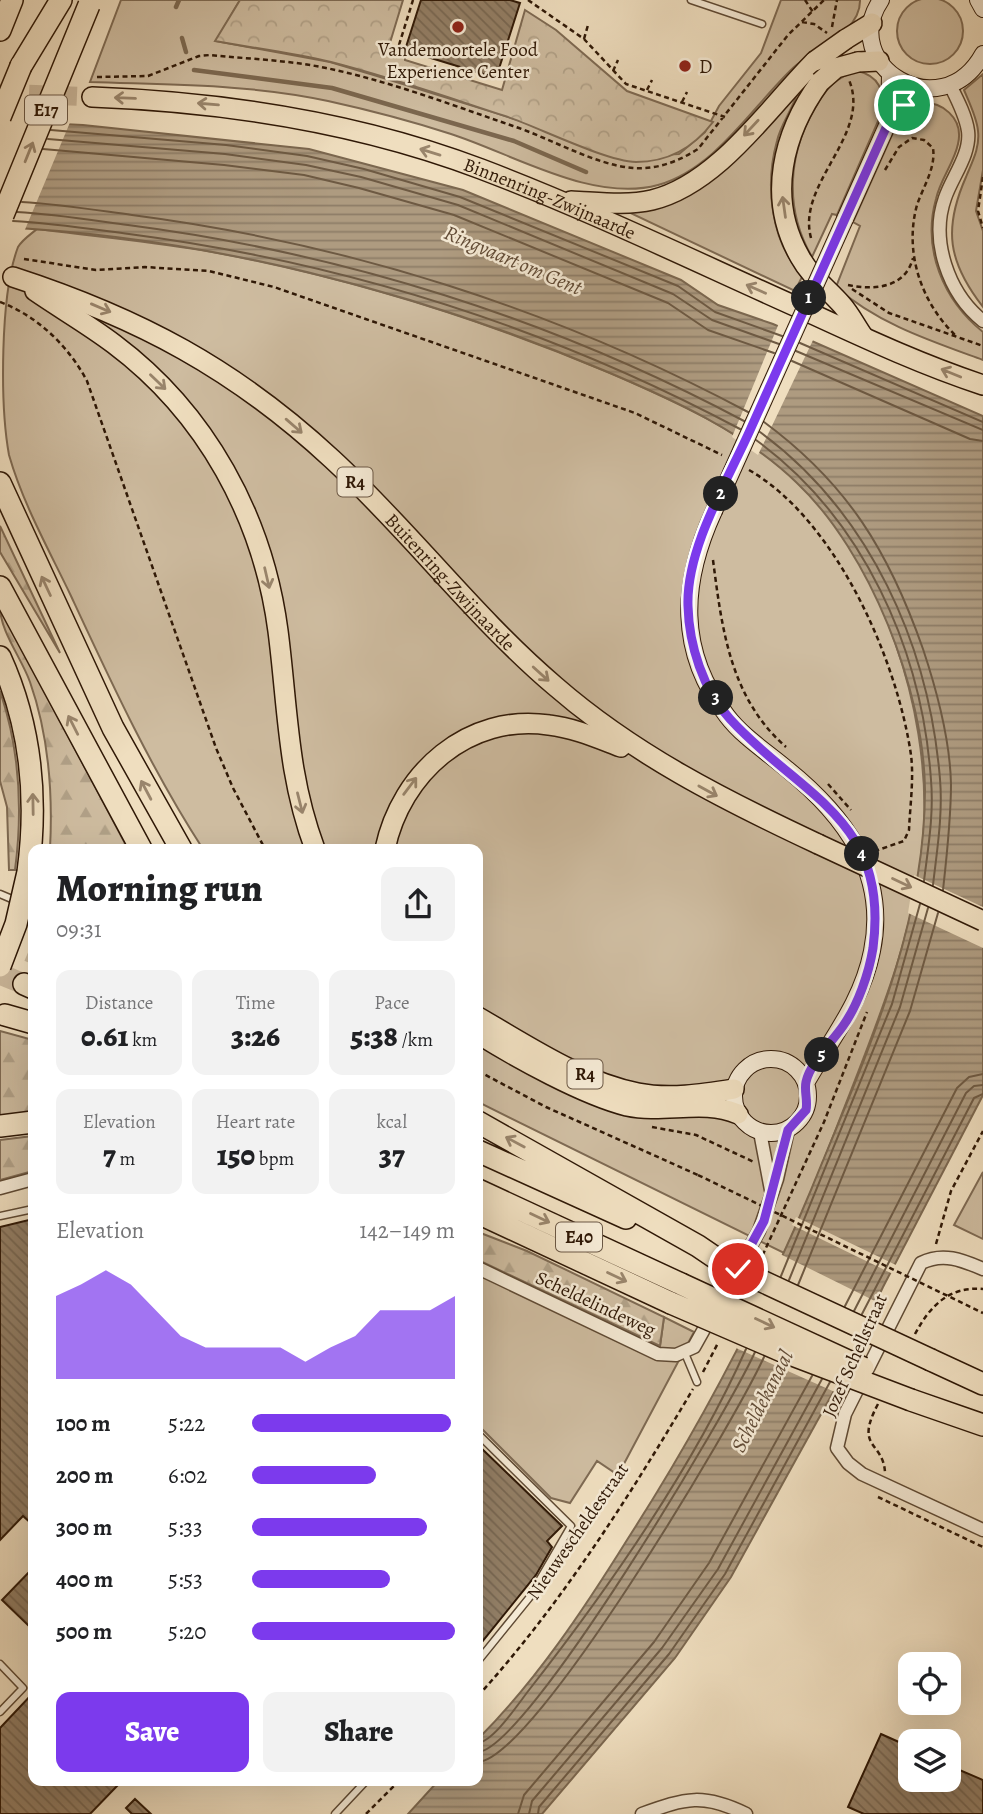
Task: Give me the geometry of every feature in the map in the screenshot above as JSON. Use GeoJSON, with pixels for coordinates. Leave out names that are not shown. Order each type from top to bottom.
{"type":"FeatureCollection","features":[{"type":"Feature","properties":{"kind":"highway"},"geometry":{"type":"LineString","coordinates":[[0,30],[12,1]]}},
{"type":"Feature","properties":{"kind":"highway","name":"E17"},"geometry":{"type":"LineString","coordinates":[[0,117],[21,66],[53,2]]}},
{"type":"Feature","properties":{"kind":"highway","name":"E17"},"geometry":{"type":"LineString","coordinates":[[1,221],[90,2]]}},
{"type":"Feature","properties":{"kind":"highway"},"geometry":{"type":"LineString","coordinates":[[563,201],[638,202],[678,191],[698,180],[722,159],[815,61],[872,23]]}},
{"type":"Feature","properties":{"kind":"highway"},"geometry":{"type":"LineString","coordinates":[[863,337],[842,305],[818,283],[799,257],[786,220],[782,195],[785,153],[794,122],[820,82],[836,68],[858,62],[885,68]]}},
{"type":"Feature","properties":{"kind":"highway","name":"Binnenring-Zwijnaarde"},"geometry":{"type":"LineString","coordinates":[[92,97],[223,106],[295,118],[451,158],[563,201],[863,337],[983,385]]}},
{"type":"Feature","properties":{"kind":"highway","name":"Buitenring-Zwijnaarde"},"geometry":{"type":"LineString","coordinates":[[314,844],[293,772],[277,626],[267,575],[240,496],[197,426],[164,388],[114,344],[13,277],[81,299],[150,331],[231,378],[283,416],[333,460],[402,529],[513,649],[603,725],[649,757],[709,792],[983,921]]}},
{"type":"Feature","properties":{"kind":"highway"},"geometry":{"type":"LineString","coordinates":[[0,483],[113,728],[178,844]]}},
{"type":"Feature","properties":{"kind":"highway"},"geometry":{"type":"LineString","coordinates":[[0,587],[137,844]]}},
{"type":"Feature","properties":{"kind":"highway"},"geometry":{"type":"LineString","coordinates":[[0,657],[16,700],[29,752],[33,817],[31,844]]}},
{"type":"Feature","properties":{"kind":"highway","name":"R4"},"geometry":{"type":"LineString","coordinates":[[387,844],[398,806],[419,774],[438,756],[463,739],[494,728],[547,724],[572,729],[649,757]]}},
{"type":"Feature","properties":{"kind":"highway"},"geometry":{"type":"LineString","coordinates":[[0,966],[16,924],[28,872]]}},
{"type":"Feature","properties":{"kind":"highway"},"geometry":{"type":"LineString","coordinates":[[5,1015],[28,1022]]}},
{"type":"Feature","properties":{"kind":"highway","name":"R4"},"geometry":{"type":"LineString","coordinates":[[483,1020],[542,1053],[617,1088],[664,1096],[734,1089]]}},
{"type":"Feature","properties":{"kind":"highway","name":"R4"},"geometry":{"type":"LineString","coordinates":[[483,1037],[585,1090],[626,1105],[671,1110],[713,1107],[737,1114]]}},
{"type":"Feature","properties":{"kind":"highway"},"geometry":{"type":"LineString","coordinates":[[0,1126],[28,1123]]}},
{"type":"Feature","properties":{"kind":"highway"},"geometry":{"type":"LineString","coordinates":[[483,1125],[697,1249]]}},
{"type":"Feature","properties":{"kind":"highway","name":"E40"},"geometry":{"type":"LineString","coordinates":[[483,1153],[697,1249],[983,1384]]}},
{"type":"Feature","properties":{"kind":"highway","name":"E40"},"geometry":{"type":"LineString","coordinates":[[483,1192],[681,1283],[913,1396],[983,1424]]}},
{"type":"Feature","properties":{"kind":"highway"},"geometry":{"type":"LineString","coordinates":[[483,1217],[782,1351],[913,1396]]}},
{"type":"Feature","properties":{"kind":"main road"},"geometry":{"type":"LineString","coordinates":[[881,0],[872,23],[874,49],[885,68],[905,84],[922,89],[950,85],[964,78],[983,54]]}},
{"type":"Feature","properties":{"kind":"main road"},"geometry":{"type":"LineString","coordinates":[[978,0],[983,9]]}},
{"type":"Feature","properties":{"kind":"main road"},"geometry":{"type":"LineString","coordinates":[[885,68],[889,121]]}},
{"type":"Feature","properties":{"kind":"main road"},"geometry":{"type":"LineString","coordinates":[[806,1083],[791,1065],[780,1060],[756,1062],[746,1068],[734,1089],[737,1114],[751,1128],[760,1132],[788,1130],[806,1110],[806,1083],[845,1023],[857,998],[873,949],[875,911],[871,877],[861,852],[822,798],[728,718],[705,681],[692,644],[688,606],[695,558],[714,511],[889,121],[922,89]]}},
{"type":"Feature","properties":{"kind":"main road"},"geometry":{"type":"LineString","coordinates":[[791,1065],[830,1044]]}},
{"type":"Feature","properties":{"kind":"street"},"geometry":{"type":"LineString","coordinates":[[950,85],[968,131],[944,200],[940,225],[942,249],[948,275],[975,314],[983,321]]}},
{"type":"Feature","properties":{"kind":"street"},"geometry":{"type":"LineString","coordinates":[[684,1351],[694,1347],[731,1266],[759,1231],[772,1196],[788,1130]]}},
{"type":"Feature","properties":{"kind":"street"},"geometry":{"type":"LineString","coordinates":[[760,1132],[772,1196]]}},
{"type":"Feature","properties":{"kind":"street"},"geometry":{"type":"LineString","coordinates":[[0,1188],[28,1180]]}},
{"type":"Feature","properties":{"kind":"street"},"geometry":{"type":"LineString","coordinates":[[933,1257],[948,1257],[983,1269]]}},
{"type":"Feature","properties":{"kind":"street","name":"Jozef Schellstraat"},"geometry":{"type":"LineString","coordinates":[[933,1257],[921,1263],[914,1272],[845,1414],[837,1448],[848,1463],[881,1484],[983,1530]]}},
{"type":"Feature","properties":{"kind":"street","name":"Scheldelindeweg"},"geometry":{"type":"LineString","coordinates":[[483,1270],[658,1354],[676,1355],[684,1351]]}},
{"type":"Feature","properties":{"kind":"street"},"geometry":{"type":"LineString","coordinates":[[642,1814],[682,1800],[720,1801],[746,1814]]}},
{"type":"Feature","properties":{"kind":"lane"},"geometry":{"type":"LineString","coordinates":[[691,0],[762,24]]}},
{"type":"Feature","properties":{"kind":"lane"},"geometry":{"type":"LineString","coordinates":[[0,894],[28,906]]}},
{"type":"Feature","properties":{"kind":"lane"},"geometry":{"type":"LineString","coordinates":[[0,1216],[28,1210]]}},
{"type":"Feature","properties":{"kind":"lane"},"geometry":{"type":"LineString","coordinates":[[684,1351],[697,1382]]}},
{"type":"Feature","properties":{"kind":"lane"},"geometry":{"type":"LineString","coordinates":[[483,1439],[571,1525],[529,1598],[483,1655]]}},
{"type":"Feature","properties":{"kind":"lane"},"geometry":{"type":"LineString","coordinates":[[0,1664],[23,1688],[0,1712]]}},
{"type":"Feature","properties":{"kind":"lane"},"geometry":{"type":"LineString","coordinates":[[335,1814],[361,1786]]}},
{"type":"Feature","properties":{"kind":"path"},"geometry":{"type":"LineString","coordinates":[[399,45],[413,0]]}},
{"type":"Feature","properties":{"kind":"path"},"geometry":{"type":"LineString","coordinates":[[528,0],[584,39],[626,85],[725,117]]}},
{"type":"Feature","properties":{"kind":"path"},"geometry":{"type":"LineString","coordinates":[[805,0],[813,12]]}},
{"type":"Feature","properties":{"kind":"path"},"geometry":{"type":"LineString","coordinates":[[97,77],[148,76],[199,56],[209,55],[302,63],[430,98],[519,127],[611,163],[634,168],[681,160],[698,149],[788,35],[824,0]]}},
{"type":"Feature","properties":{"kind":"path"},"geometry":{"type":"LineString","coordinates":[[801,22],[814,24],[831,37],[837,0]]}},
{"type":"Feature","properties":{"kind":"path"},"geometry":{"type":"LineString","coordinates":[[584,39],[588,25]]}},
{"type":"Feature","properties":{"kind":"path"},"geometry":{"type":"LineString","coordinates":[[612,71],[618,60]]}},
{"type":"Feature","properties":{"kind":"path"},"geometry":{"type":"LineString","coordinates":[[647,91],[652,80]]}},
{"type":"Feature","properties":{"kind":"path"},"geometry":{"type":"LineString","coordinates":[[682,102],[687,92]]}},
{"type":"Feature","properties":{"kind":"path"},"geometry":{"type":"LineString","coordinates":[[848,285],[875,289],[886,286],[910,268],[914,220],[933,160],[933,148],[924,140],[912,138],[894,153],[885,170]]}},
{"type":"Feature","properties":{"kind":"path"},"geometry":{"type":"LineString","coordinates":[[983,177],[978,211],[983,228]]}},
{"type":"Feature","properties":{"kind":"path"},"geometry":{"type":"LineString","coordinates":[[913,255],[922,289],[936,315],[958,337],[983,346]]}},
{"type":"Feature","properties":{"kind":"path"},"geometry":{"type":"LineString","coordinates":[[24,259],[96,270],[145,267],[208,271],[274,287],[635,413],[726,458]]}},
{"type":"Feature","properties":{"kind":"path"},"geometry":{"type":"LineString","coordinates":[[0,302],[39,325],[61,343],[76,360],[88,381],[216,748],[262,844]]}},
{"type":"Feature","properties":{"kind":"path"},"geometry":{"type":"LineString","coordinates":[[747,470],[768,481],[799,511],[828,547],[874,629],[896,684],[911,757],[909,830],[904,841],[861,852]]}},
{"type":"Feature","properties":{"kind":"path"},"geometry":{"type":"LineString","coordinates":[[483,1074],[582,1124],[698,1175],[983,1313]]}},
{"type":"Feature","properties":{"kind":"path"},"geometry":{"type":"LineString","coordinates":[[640,1125],[696,1135],[761,1165]]}},
{"type":"Feature","properties":{"kind":"path"},"geometry":{"type":"LineString","coordinates":[[933,1257],[951,1191],[983,1131]]}},
{"type":"Feature","properties":{"kind":"path"},"geometry":{"type":"LineString","coordinates":[[914,1337],[926,1314],[938,1301],[956,1292],[983,1289]]}},
{"type":"Feature","properties":{"kind":"path","name":"Nieuwescheldestraat"},"geometry":{"type":"LineString","coordinates":[[483,1690],[596,1545],[636,1485],[697,1382]]}},
{"type":"Feature","properties":{"kind":"path"},"geometry":{"type":"LineString","coordinates":[[884,1393],[872,1416],[868,1437],[885,1465],[877,1497],[881,1502],[983,1547]]}},
{"type":"Feature","properties":{"kind":"path"},"geometry":{"type":"LineString","coordinates":[[366,1814],[394,1786]]}},
{"type":"Feature","properties":{"kind":"green space"},"geometry":{"type":"Polygon","coordinates":[[[924,-1],[936,-1],[948,4],[957,13],[962,25],[962,37],[953,54],[930,64],[907,54],[897,31],[907,8],[924,-1]]]}},
{"type":"Feature","properties":{"kind":"green space"},"geometry":{"type":"Polygon","coordinates":[[[121,0],[240,0],[216,41],[330,62],[521,121],[613,157],[679,154],[705,132],[719,106],[761,53],[781,0],[860,0],[858,12],[845,31],[793,68],[715,151],[678,177],[658,185],[633,189],[580,182],[451,134],[390,116],[299,95],[240,88],[90,82],[121,0]]]}},
{"type":"Feature","properties":{"kind":"green space"},"geometry":{"type":"Polygon","coordinates":[[[240,0],[403,0],[389,46],[405,50],[405,60],[502,90],[525,10],[556,30],[627,91],[713,122],[698,139],[670,156],[636,162],[607,156],[505,116],[375,74],[317,59],[215,41],[240,0]]]}},
{"type":"Feature","properties":{"kind":"green space"},"geometry":{"type":"Polygon","coordinates":[[[858,71],[871,77],[879,85],[883,110],[837,215],[832,214],[812,257],[803,239],[794,201],[793,182],[799,144],[827,89],[844,76],[858,71]]]}},
{"type":"Feature","properties":{"kind":"green space"},"geometry":{"type":"Polygon","coordinates":[[[983,74],[983,170],[976,211],[983,231],[983,307],[971,291],[956,260],[952,229],[959,196],[978,143],[976,121],[964,90],[983,74]]]}},
{"type":"Feature","properties":{"kind":"green space"},"geometry":{"type":"Polygon","coordinates":[[[798,90],[779,134],[771,176],[777,230],[783,247],[803,275],[795,291],[624,210],[655,207],[798,90]]]}},
{"type":"Feature","properties":{"kind":"green space"},"geometry":{"type":"Polygon","coordinates":[[[917,103],[935,104],[943,108],[958,126],[958,144],[936,199],[932,218],[934,255],[939,272],[957,305],[983,332],[983,360],[887,321],[836,287],[860,226],[853,222],[901,115],[917,103]]]}},
{"type":"Feature","properties":{"kind":"green space"},"geometry":{"type":"Polygon","coordinates":[[[37,229],[181,247],[253,260],[357,285],[511,334],[610,373],[710,420],[779,466],[829,518],[855,556],[877,598],[895,642],[909,688],[918,734],[924,780],[924,824],[915,894],[898,962],[850,1093],[784,1253],[483,1104],[483,844],[200,844],[166,788],[117,693],[29,509],[9,455],[3,380],[5,320],[12,267],[18,247],[37,229]]]}},
{"type":"Feature","properties":{"kind":"green space"},"geometry":{"type":"Polygon","coordinates":[[[0,526],[60,653],[0,552],[0,526]]]}},
{"type":"Feature","properties":{"kind":"green space"},"geometry":{"type":"Polygon","coordinates":[[[0,607],[125,844],[50,844],[50,785],[42,723],[30,682],[7,635],[0,607]]]}},
{"type":"Feature","properties":{"kind":"green space"},"geometry":{"type":"Polygon","coordinates":[[[0,691],[12,735],[18,780],[19,825],[15,870],[9,870],[7,807],[0,781],[0,691]]]}},
{"type":"Feature","properties":{"kind":"green space"},"geometry":{"type":"Polygon","coordinates":[[[0,1031],[28,1039],[28,1114],[0,1118],[0,1031]]]}},
{"type":"Feature","properties":{"kind":"green space"},"geometry":{"type":"Polygon","coordinates":[[[28,1137],[28,1172],[0,1180],[0,1140],[28,1137]]]}},
{"type":"Feature","properties":{"kind":"green space"},"geometry":{"type":"Polygon","coordinates":[[[983,1172],[983,1239],[954,1225],[983,1172]]]}},
{"type":"Feature","properties":{"kind":"green space"},"geometry":{"type":"Polygon","coordinates":[[[483,1234],[527,1251],[664,1317],[660,1346],[483,1262],[483,1234]]]}},
{"type":"Feature","properties":{"kind":"green space"},"geometry":{"type":"Polygon","coordinates":[[[483,1262],[660,1346],[664,1317],[694,1332],[618,1475],[597,1461],[570,1503],[551,1498],[483,1430],[483,1262]]]}},
{"type":"Feature","properties":{"kind":"water"},"geometry":{"type":"Polygon","coordinates":[[[0,121],[83,125],[309,149],[463,190],[681,280],[718,305],[773,324],[983,416],[983,1095],[883,1287],[836,1387],[731,1577],[675,1658],[542,1814],[408,1814],[434,1786],[483,1786],[483,1734],[520,1693],[558,1644],[653,1498],[727,1369],[791,1236],[851,1093],[888,995],[914,894],[922,842],[925,790],[915,710],[903,667],[869,584],[848,546],[823,512],[797,483],[754,447],[680,405],[531,341],[458,315],[308,272],[155,242],[0,227],[0,121]]]}},
{"type":"Feature","properties":{"kind":"pier"},"geometry":{"type":"Polygon","coordinates":[[[0,117],[71,120],[24,232],[0,231],[0,117]]]}},
{"type":"Feature","properties":{"kind":"pier"},"geometry":{"type":"Polygon","coordinates":[[[779,323],[814,338],[758,455],[732,437],[779,323]]]}},
{"type":"Feature","properties":{"kind":"pier"},"geometry":{"type":"Polygon","coordinates":[[[914,875],[983,907],[983,948],[908,913],[914,875]]]}},
{"type":"Feature","properties":{"kind":"pier"},"geometry":{"type":"Polygon","coordinates":[[[796,1217],[898,1266],[893,1274],[792,1225],[796,1217]]]}},
{"type":"Feature","properties":{"kind":"pier"},"geometry":{"type":"Polygon","coordinates":[[[780,1254],[879,1303],[837,1393],[736,1348],[780,1254]]]}},
{"type":"Feature","properties":{"kind":"building"},"geometry":{"type":"Polygon","coordinates":[[[421,0],[510,0],[520,3],[496,78],[405,50],[421,0]]]}},
{"type":"Feature","properties":{"kind":"building"},"geometry":{"type":"Polygon","coordinates":[[[28,1220],[28,1520],[23,1516],[0,1540],[0,1227],[28,1220]]]}},
{"type":"Feature","properties":{"kind":"building"},"geometry":{"type":"Polygon","coordinates":[[[483,1450],[562,1526],[547,1541],[552,1547],[536,1575],[483,1641],[483,1450]]]}},
{"type":"Feature","properties":{"kind":"building"},"geometry":{"type":"Polygon","coordinates":[[[28,1573],[28,1625],[2,1600],[28,1573]]]}},
{"type":"Feature","properties":{"kind":"building"},"geometry":{"type":"Polygon","coordinates":[[[28,1698],[28,1786],[117,1786],[90,1814],[0,1814],[0,1728],[28,1698]]]}},
{"type":"Feature","properties":{"kind":"building"},"geometry":{"type":"Polygon","coordinates":[[[881,1734],[898,1742],[898,1792],[961,1792],[961,1771],[983,1780],[983,1814],[864,1814],[848,1807],[881,1734]]]}},
{"type":"Feature","properties":{"kind":"building"},"geometry":{"type":"Polygon","coordinates":[[[135,1799],[151,1814],[132,1814],[126,1808],[135,1799]]]}},
{"type":"Feature","properties":{"kind":"waterway"},"geometry":{"type":"LineString","coordinates":[[176,7],[179,0]]}},
{"type":"Feature","properties":{"kind":"waterway"},"geometry":{"type":"LineString","coordinates":[[182,38],[186,52]]}},
{"type":"Feature","properties":{"kind":"waterway"},"geometry":{"type":"LineString","coordinates":[[194,70],[332,88],[514,141],[586,172]]}},
{"type":"Feature","properties":{"kind":"tunnel"},"geometry":{"type":"LineString","coordinates":[[0,93],[92,97]]}},
{"type":"Feature","properties":{"kind":"tunnel"},"geometry":{"type":"LineString","coordinates":[[0,939],[28,951]]}},
{"type":"Feature","properties":{"kind":"tunnel"},"geometry":{"type":"LineString","coordinates":[[0,974],[24,984]]}},
{"type":"Feature","properties":{"kind":"place","name":"Vandemoortele Food Experience Center"},"geometry":{"type":"Point","coordinates":[458,27]}},
{"type":"Feature","properties":{"kind":"place","name":"D"},"geometry":{"type":"Point","coordinates":[685,66]}},
{"type":"Feature","properties":{"kind":"route"},"geometry":{"type":"LineString","coordinates":[[738,1269],[764,1221],[788,1130],[802,1118],[806,1110],[806,1083],[845,1023],[863,985],[873,949],[875,911],[871,877],[847,828],[822,798],[728,718],[705,681],[692,644],[688,606],[690,581],[707,526],[775,373],[889,121],[904,105]]}},
{"type":"Feature","properties":{"kind":"water label","name":"Ringvaart om Gent"},"geometry":{"type":"Point","coordinates":[513,260]}},
{"type":"Feature","properties":{"kind":"water label","name":"Scheldekanaal"},"geometry":{"type":"Point","coordinates":[762,1401]}}]}
